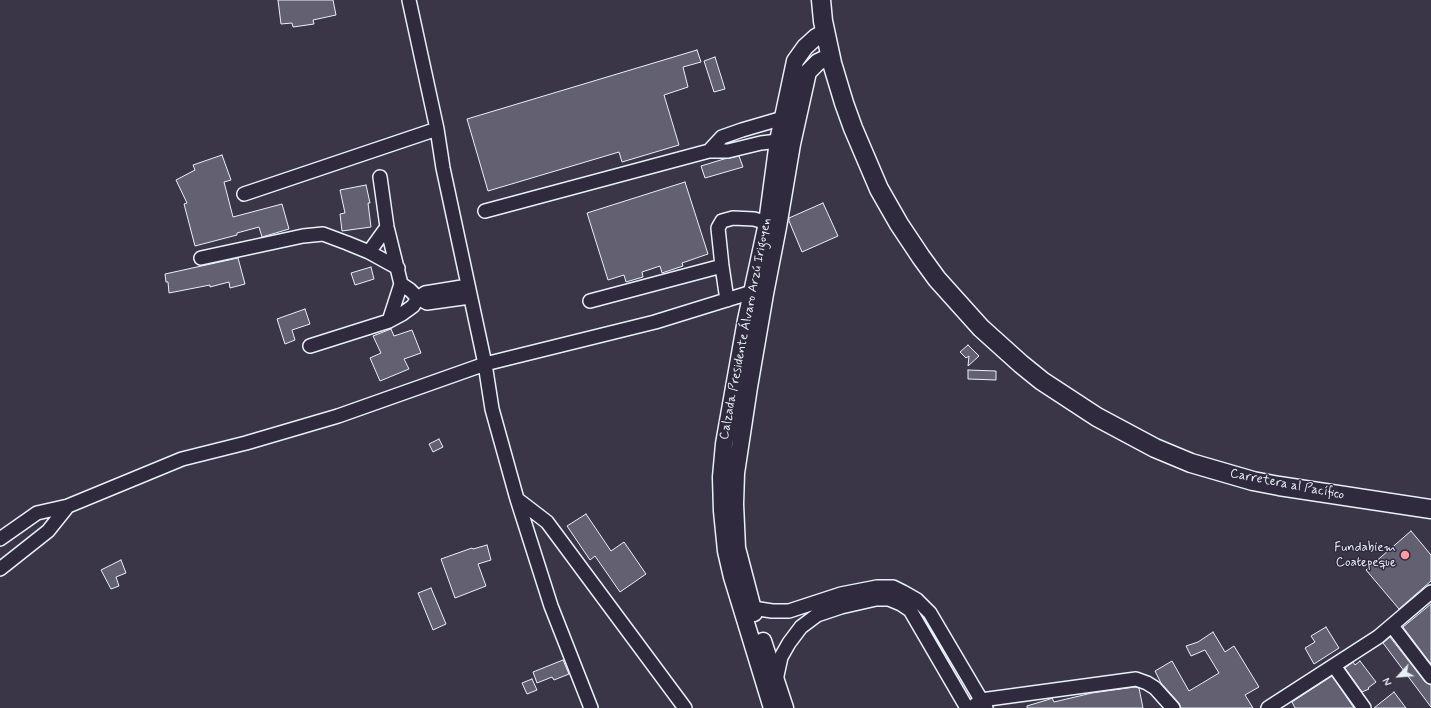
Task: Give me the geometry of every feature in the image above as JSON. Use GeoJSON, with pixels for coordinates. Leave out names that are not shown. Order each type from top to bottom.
{"type":"FeatureCollection","features":[{"type":"Feature","properties":{"kind":"highway","name":"Carretera al Pacífico"},"geometry":{"type":"LineString","coordinates":[[821,0],[825,32],[838,84],[853,128],[880,189],[899,224],[921,257],[954,299],[1001,347],[1042,380],[1074,403],[1132,436],[1191,463],[1253,481],[1431,510]]}},
{"type":"Feature","properties":{"kind":"main road","name":"Calzada Presidente Álvaro Arzú Irigoyen"},"geometry":{"type":"LineString","coordinates":[[786,143],[783,118],[795,61],[805,47],[816,37],[825,32]]}},
{"type":"Feature","properties":{"kind":"main road","name":"Calzada Presidente Álvaro Arzú Irigoyen"},"geometry":{"type":"LineString","coordinates":[[784,708],[776,680],[747,609],[732,577],[726,551],[722,523],[721,488],[724,444],[746,320],[759,293],[773,225],[786,143],[808,72],[818,62],[831,56]]}},
{"type":"Feature","properties":{"kind":"main road","name":"Calzada Presidente Álvaro Arzú Irigoyen"},"geometry":{"type":"LineString","coordinates":[[747,609],[772,708]]}},
{"type":"Feature","properties":{"kind":"street"},"geometry":{"type":"LineString","coordinates":[[409,0],[485,364],[492,409],[517,499],[551,606],[591,708]]}},
{"type":"Feature","properties":{"kind":"street"},"geometry":{"type":"LineString","coordinates":[[709,151],[722,137],[783,118]]}},
{"type":"Feature","properties":{"kind":"street"},"geometry":{"type":"LineString","coordinates":[[244,194],[437,129]]}},
{"type":"Feature","properties":{"kind":"street"},"geometry":{"type":"LineString","coordinates":[[485,211],[709,151],[728,151],[761,143],[786,143]]}},
{"type":"Feature","properties":{"kind":"street"},"geometry":{"type":"LineString","coordinates":[[380,177],[387,227],[401,284],[389,320]]}},
{"type":"Feature","properties":{"kind":"street"},"geometry":{"type":"LineString","coordinates":[[727,300],[718,228],[722,221],[733,218],[754,219],[773,225]]}},
{"type":"Feature","properties":{"kind":"street"},"geometry":{"type":"LineString","coordinates":[[369,252],[387,227]]}},
{"type":"Feature","properties":{"kind":"street"},"geometry":{"type":"LineString","coordinates":[[201,258],[303,236],[323,234],[369,252],[398,268]]}},
{"type":"Feature","properties":{"kind":"street"},"geometry":{"type":"LineString","coordinates":[[590,301],[722,266]]}},
{"type":"Feature","properties":{"kind":"street"},"geometry":{"type":"LineString","coordinates":[[401,284],[418,298],[427,303],[469,292]]}},
{"type":"Feature","properties":{"kind":"street"},"geometry":{"type":"LineString","coordinates":[[0,539],[37,513],[68,506],[182,459],[246,444],[338,416],[485,364],[656,322],[727,300],[759,293]]}},
{"type":"Feature","properties":{"kind":"street"},"geometry":{"type":"LineString","coordinates":[[310,346],[389,320],[402,314],[413,306],[418,298]]}},
{"type":"Feature","properties":{"kind":"street"},"geometry":{"type":"LineString","coordinates":[[517,499],[547,522],[685,708]]}},
{"type":"Feature","properties":{"kind":"street"},"geometry":{"type":"LineString","coordinates":[[0,569],[48,531],[68,506]]}},
{"type":"Feature","properties":{"kind":"street"},"geometry":{"type":"LineString","coordinates":[[747,609],[772,612],[789,611],[841,594],[877,587],[893,588],[910,610],[967,708]]}},
{"type":"Feature","properties":{"kind":"street"},"geometry":{"type":"LineString","coordinates":[[1268,708],[1378,637],[1431,592]]}},
{"type":"Feature","properties":{"kind":"street"},"geometry":{"type":"LineString","coordinates":[[776,680],[781,657],[789,643],[801,627],[817,616],[841,607],[876,599],[902,598],[917,600],[930,613],[980,705],[1136,679],[1147,683],[1154,688],[1173,708]]}},
{"type":"Feature","properties":{"kind":"street"},"geometry":{"type":"LineString","coordinates":[[810,604],[817,616]]}},
{"type":"Feature","properties":{"kind":"street"},"geometry":{"type":"LineString","coordinates":[[1392,626],[1431,677]]}},
{"type":"Feature","properties":{"kind":"street"},"geometry":{"type":"LineString","coordinates":[[1334,666],[1364,708]]}},
{"type":"Feature","properties":{"kind":"building"},"geometry":{"type":"Polygon","coordinates":[[[278,0],[333,0],[336,15],[313,20],[314,24],[293,27],[292,23],[281,24],[278,0]]]}},
{"type":"Feature","properties":{"kind":"building"},"geometry":{"type":"Polygon","coordinates":[[[697,50],[701,62],[683,67],[688,87],[664,95],[679,145],[622,162],[619,152],[488,191],[467,119],[697,50]]]}},
{"type":"Feature","properties":{"kind":"building"},"geometry":{"type":"Polygon","coordinates":[[[715,57],[725,89],[714,92],[704,61],[715,57]]]}},
{"type":"Feature","properties":{"kind":"building"},"geometry":{"type":"Polygon","coordinates":[[[222,155],[231,180],[224,182],[233,217],[282,204],[289,229],[262,237],[259,227],[237,233],[237,235],[195,246],[184,204],[187,203],[176,180],[195,170],[193,165],[222,155]]]}},
{"type":"Feature","properties":{"kind":"building"},"geometry":{"type":"Polygon","coordinates":[[[739,156],[743,167],[705,178],[701,166],[739,156]]]}},
{"type":"Feature","properties":{"kind":"building"},"geometry":{"type":"Polygon","coordinates":[[[685,182],[708,254],[682,263],[683,266],[662,273],[660,266],[642,272],[643,277],[626,282],[624,275],[608,280],[587,213],[685,182]]]}},
{"type":"Feature","properties":{"kind":"building"},"geometry":{"type":"Polygon","coordinates":[[[366,185],[370,203],[368,203],[371,227],[342,231],[340,214],[345,213],[340,190],[366,185]]]}},
{"type":"Feature","properties":{"kind":"building"},"geometry":{"type":"Polygon","coordinates":[[[823,203],[838,236],[802,252],[789,218],[823,203]]]}},
{"type":"Feature","properties":{"kind":"building"},"geometry":{"type":"Polygon","coordinates":[[[238,258],[245,284],[230,288],[229,282],[210,287],[210,285],[169,293],[168,282],[166,282],[165,274],[238,258]]]}},
{"type":"Feature","properties":{"kind":"building"},"geometry":{"type":"Polygon","coordinates":[[[371,267],[374,279],[355,285],[351,273],[371,267]]]}},
{"type":"Feature","properties":{"kind":"building"},"geometry":{"type":"Polygon","coordinates":[[[305,309],[310,324],[292,330],[295,340],[285,344],[277,319],[305,309]]]}},
{"type":"Feature","properties":{"kind":"building"},"geometry":{"type":"Polygon","coordinates":[[[391,329],[394,336],[412,330],[421,353],[404,359],[409,369],[380,381],[370,358],[381,353],[373,336],[391,329]]]}},
{"type":"Feature","properties":{"kind":"building"},"geometry":{"type":"Polygon","coordinates":[[[968,345],[979,356],[968,366],[969,356],[966,358],[960,352],[968,345]]]}},
{"type":"Feature","properties":{"kind":"building"},"geometry":{"type":"Polygon","coordinates":[[[968,370],[996,371],[996,380],[968,379],[968,370]]]}},
{"type":"Feature","properties":{"kind":"building"},"geometry":{"type":"Polygon","coordinates":[[[439,439],[443,447],[433,452],[429,444],[439,439]]]}},
{"type":"Feature","properties":{"kind":"building"},"geometry":{"type":"Polygon","coordinates":[[[586,514],[611,551],[624,542],[646,574],[620,592],[595,556],[590,560],[567,526],[586,514]]]}},
{"type":"Feature","properties":{"kind":"building"},"geometry":{"type":"Polygon","coordinates":[[[1411,531],[1431,555],[1431,581],[1399,609],[1366,570],[1411,531]]]}},
{"type":"Feature","properties":{"kind":"building"},"geometry":{"type":"Polygon","coordinates":[[[487,545],[491,560],[478,564],[486,586],[455,598],[441,559],[472,548],[487,545]]]}},
{"type":"Feature","properties":{"kind":"building"},"geometry":{"type":"Polygon","coordinates":[[[121,560],[126,573],[116,577],[119,586],[111,589],[101,570],[121,560]]]}},
{"type":"Feature","properties":{"kind":"building"},"geometry":{"type":"Polygon","coordinates":[[[431,588],[446,624],[433,630],[418,593],[431,588]]]}},
{"type":"Feature","properties":{"kind":"building"},"geometry":{"type":"Polygon","coordinates":[[[1431,604],[1431,664],[1403,627],[1431,604]]]}},
{"type":"Feature","properties":{"kind":"building"},"geometry":{"type":"Polygon","coordinates":[[[1326,627],[1339,648],[1314,664],[1305,648],[1315,642],[1311,636],[1326,627]]]}},
{"type":"Feature","properties":{"kind":"building"},"geometry":{"type":"Polygon","coordinates":[[[1213,632],[1225,652],[1234,646],[1259,687],[1245,695],[1253,708],[1181,708],[1179,703],[1161,683],[1155,671],[1172,661],[1189,691],[1219,673],[1205,650],[1191,656],[1186,646],[1198,642],[1213,632]]]}},
{"type":"Feature","properties":{"kind":"building"},"geometry":{"type":"Polygon","coordinates":[[[1390,637],[1425,682],[1431,685],[1431,707],[1383,643],[1390,637]]]}},
{"type":"Feature","properties":{"kind":"building"},"geometry":{"type":"Polygon","coordinates":[[[563,660],[569,674],[554,680],[552,677],[537,683],[533,672],[563,660]]]}},
{"type":"Feature","properties":{"kind":"building"},"geometry":{"type":"Polygon","coordinates":[[[1360,661],[1376,682],[1368,688],[1369,689],[1362,692],[1345,668],[1353,662],[1355,665],[1360,661]]]}},
{"type":"Feature","properties":{"kind":"building"},"geometry":{"type":"Polygon","coordinates":[[[1332,676],[1354,708],[1295,708],[1292,702],[1332,676]]]}},
{"type":"Feature","properties":{"kind":"building"},"geometry":{"type":"Polygon","coordinates":[[[532,679],[537,690],[527,694],[522,683],[532,679]]]}},
{"type":"Feature","properties":{"kind":"building"},"geometry":{"type":"Polygon","coordinates":[[[1135,687],[1139,688],[1143,708],[1027,708],[1027,706],[1052,698],[1054,702],[1092,693],[1135,687]]]}},
{"type":"Feature","properties":{"kind":"building"},"geometry":{"type":"Polygon","coordinates":[[[1394,692],[1406,708],[1374,708],[1394,692]]]}},
{"type":"Feature","properties":{"kind":"place","name":"Fundabiem Coatepeque"},"geometry":{"type":"Point","coordinates":[1405,555]}}]}
